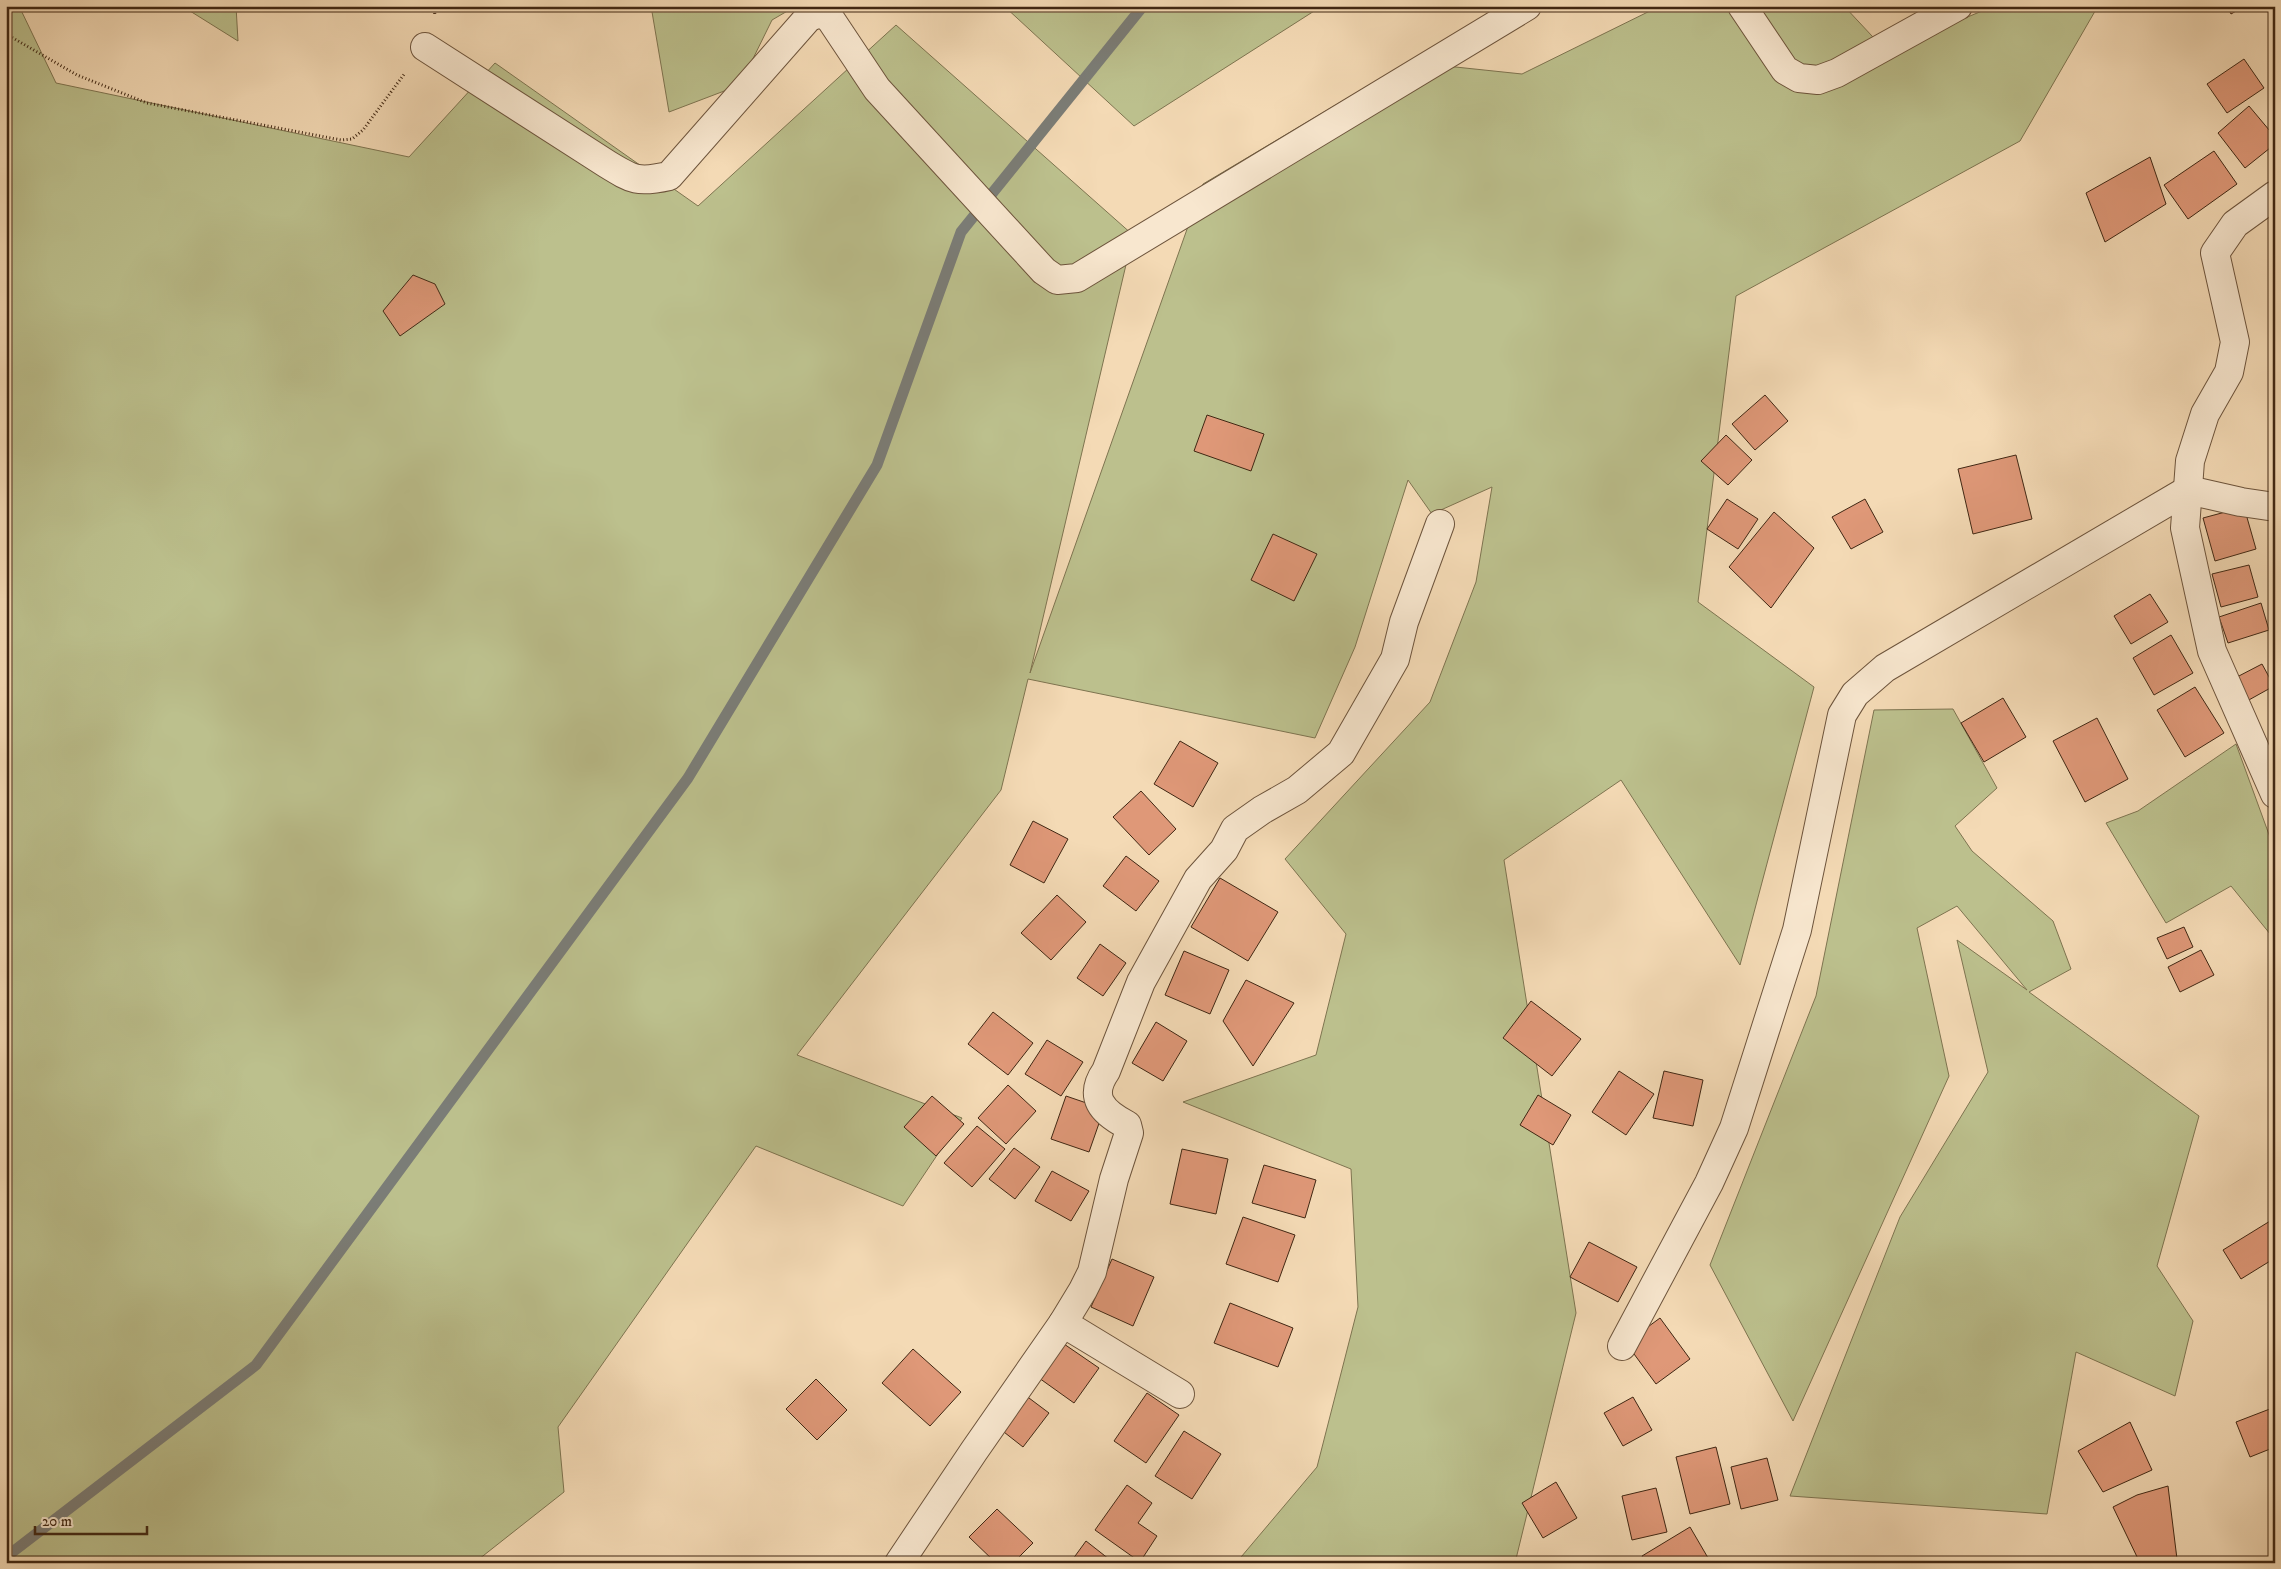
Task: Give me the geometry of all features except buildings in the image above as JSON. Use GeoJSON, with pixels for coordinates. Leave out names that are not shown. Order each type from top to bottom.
{"type":"FeatureCollection","features":[{"type":"Feature","properties":{"kind":"street"},"geometry":{"type":"LineString","coordinates":[[425,46],[606,164],[630,178],[647,181],[669,176],[808,18],[818,13],[829,18],[877,89],[1044,271],[1057,280],[1077,278],[1527,6]]}},
{"type":"Feature","properties":{"kind":"street"},"geometry":{"type":"LineString","coordinates":[[1742,6],[1786,70],[1799,78],[1818,80],[1836,73],[1958,6]]}},
{"type":"Feature","properties":{"kind":"street"},"geometry":{"type":"LineString","coordinates":[[2275,195],[2235,224],[2215,254],[2235,342],[2229,372],[2205,414],[2190,461],[2185,528],[2212,651],[2275,794]]}},
{"type":"Feature","properties":{"kind":"street"},"geometry":{"type":"LineString","coordinates":[[1622,1346],[1710,1183],[1734,1128],[1797,930],[1842,715],[1854,694],[1885,668],[2188,490],[2241,502],[2275,506]]}},
{"type":"Feature","properties":{"kind":"street"},"geometry":{"type":"LineString","coordinates":[[899,1563],[974,1450],[1063,1323],[1092,1272],[1114,1179],[1129,1133],[1127,1125],[1111,1116],[1102,1106],[1097,1096],[1097,1083],[1106,1071],[1141,982],[1198,879],[1224,850],[1235,829],[1262,810],[1297,790],[1341,753],[1395,659],[1404,622],[1440,524]]}},
{"type":"Feature","properties":{"kind":"street"},"geometry":{"type":"LineString","coordinates":[[1063,1323],[1180,1394]]}},
{"type":"Feature","properties":{"kind":"path"},"geometry":{"type":"LineString","coordinates":[[6,34],[78,75],[147,103],[341,140],[352,139],[363,130],[425,46]]}},
{"type":"Feature","properties":{"kind":"green space"},"geometry":{"type":"Polygon","coordinates":[[[6,6],[19,6],[56,83],[409,157],[495,63],[698,206],[896,25],[1133,235],[1030,673],[1203,184],[1408,62],[1522,74],[1660,6],[1844,6],[1886,51],[1994,6],[2098,6],[2020,141],[1736,296],[1698,602],[1814,687],[1740,965],[1621,780],[1504,860],[1576,1313],[1515,1563],[1236,1563],[1317,1467],[1358,1307],[1351,1169],[1183,1102],[1316,1055],[1346,934],[1285,859],[1430,702],[1476,582],[1492,487],[1432,514],[1408,480],[1355,647],[1315,738],[1028,679],[1001,790],[797,1055],[962,1118],[903,1206],[756,1146],[558,1427],[564,1492],[474,1563],[6,1563],[6,6]]]}},
{"type":"Feature","properties":{"kind":"green space"},"geometry":{"type":"Polygon","coordinates":[[[182,6],[236,6],[238,41],[182,6]]]}},
{"type":"Feature","properties":{"kind":"green space"},"geometry":{"type":"Polygon","coordinates":[[[651,6],[796,6],[772,20],[740,85],[669,112],[651,6]]]}},
{"type":"Feature","properties":{"kind":"green space"},"geometry":{"type":"Polygon","coordinates":[[[1004,6],[1322,6],[1134,126],[1004,6]]]}},
{"type":"Feature","properties":{"kind":"green space"},"geometry":{"type":"Polygon","coordinates":[[[1953,709],[1997,788],[1955,826],[1972,851],[2053,921],[2071,969],[2029,992],[2199,1116],[2157,1266],[2193,1321],[2175,1396],[2076,1352],[2047,1514],[1790,1496],[1900,1217],[1988,1072],[1957,940],[2027,990],[1957,906],[1917,928],[1949,1076],[1793,1421],[1710,1265],[1816,996],[1874,710],[1953,709]]]}},
{"type":"Feature","properties":{"kind":"green space"},"geometry":{"type":"Polygon","coordinates":[[[2236,744],[2275,851],[2275,940],[2231,886],[2166,923],[2106,823],[2138,811],[2236,744]]]}},
{"type":"Feature","properties":{"kind":"waterway"},"geometry":{"type":"LineString","coordinates":[[6,1557],[256,1365],[688,778],[877,465],[961,232],[1143,6]]}}]}
